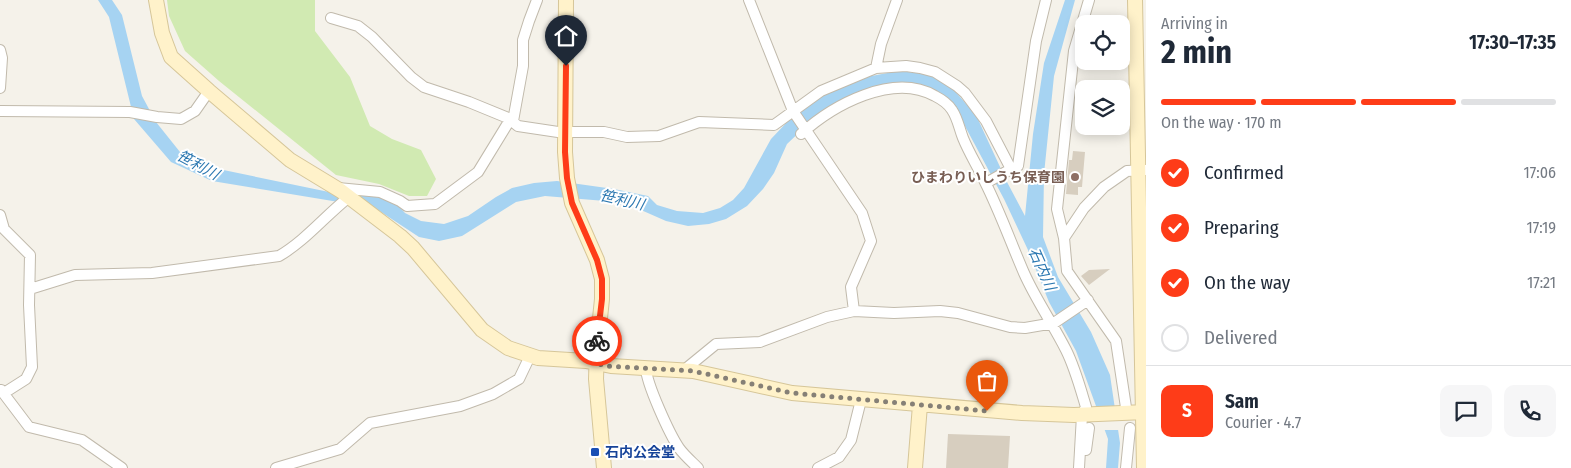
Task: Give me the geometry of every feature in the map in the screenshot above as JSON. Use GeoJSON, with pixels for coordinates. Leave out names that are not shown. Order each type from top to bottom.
{"type":"FeatureCollection","features":[{"type":"Feature","properties":{"kind":"street"},"geometry":{"type":"LineString","coordinates":[[156,0],[162,33],[171,56],[290,160],[341,192],[400,236],[413,248],[482,330],[508,348],[530,356],[553,359],[711,374],[792,393],[1022,413],[1145,414]]}},
{"type":"Feature","properties":{"kind":"street"},"geometry":{"type":"LineString","coordinates":[[513,121],[523,66],[523,40],[528,20],[537,0]]}},
{"type":"Feature","properties":{"kind":"street"},"geometry":{"type":"LineString","coordinates":[[566,0],[565,132],[568,182],[571,198],[581,226],[597,260],[602,279],[596,363],[604,468]]}},
{"type":"Feature","properties":{"kind":"street"},"geometry":{"type":"LineString","coordinates":[[750,0],[794,111],[804,131],[862,212],[871,240],[851,287],[854,311]]}},
{"type":"Feature","properties":{"kind":"street"},"geometry":{"type":"LineString","coordinates":[[876,68],[881,44],[897,0]]}},
{"type":"Feature","properties":{"kind":"street"},"geometry":{"type":"LineString","coordinates":[[987,182],[1018,166],[1036,41],[1046,0]]}},
{"type":"Feature","properties":{"kind":"street"},"geometry":{"type":"LineString","coordinates":[[1089,0],[1074,51],[1057,209],[1064,238],[1067,271],[1085,302],[1116,341],[1125,414]]}},
{"type":"Feature","properties":{"kind":"street"},"geometry":{"type":"LineString","coordinates":[[1135,0],[1142,170],[1144,468]]}},
{"type":"Feature","properties":{"kind":"street"},"geometry":{"type":"LineString","coordinates":[[331,18],[358,26],[372,36],[410,77],[424,87],[469,102],[513,121],[518,126],[565,132],[604,132],[627,137],[660,136],[699,122],[774,125],[821,91],[876,68],[906,66],[920,68],[935,72],[957,86],[965,94],[986,121],[1010,170]]}},
{"type":"Feature","properties":{"kind":"street"},"geometry":{"type":"LineString","coordinates":[[0,50],[2,58],[0,88]]}},
{"type":"Feature","properties":{"kind":"street"},"geometry":{"type":"LineString","coordinates":[[804,131],[839,106],[887,88],[919,89],[936,96],[951,108],[958,120],[962,137],[987,182],[1024,274],[1066,349],[1076,375],[1086,407],[1080,468]]}},
{"type":"Feature","properties":{"kind":"street"},"geometry":{"type":"LineString","coordinates":[[0,108],[130,112],[181,119],[195,111],[209,91]]}},
{"type":"Feature","properties":{"kind":"street"},"geometry":{"type":"LineString","coordinates":[[341,192],[380,192],[407,206],[435,204],[478,172],[508,123],[513,121]]}},
{"type":"Feature","properties":{"kind":"street"},"geometry":{"type":"LineString","coordinates":[[1064,238],[1084,208],[1104,187],[1127,171],[1142,170]]}},
{"type":"Feature","properties":{"kind":"street"},"geometry":{"type":"LineString","coordinates":[[30,289],[75,275],[152,273],[279,256],[292,248],[336,207],[341,192]]}},
{"type":"Feature","properties":{"kind":"street"},"geometry":{"type":"LineString","coordinates":[[0,215],[4,229],[30,255],[29,305],[32,366],[26,379],[2,392],[29,427],[82,440],[122,468]]}},
{"type":"Feature","properties":{"kind":"street"},"geometry":{"type":"LineString","coordinates":[[683,370],[716,344],[760,342],[827,317],[854,311],[894,313],[940,311],[958,313],[1010,328],[1025,328],[1052,324],[1085,302]]}},
{"type":"Feature","properties":{"kind":"street"},"geometry":{"type":"LineString","coordinates":[[276,468],[340,449],[370,423],[460,406],[493,394],[519,379],[530,356]]}},
{"type":"Feature","properties":{"kind":"street"},"geometry":{"type":"LineString","coordinates":[[646,368],[646,374],[656,400],[679,448],[698,468]]}},
{"type":"Feature","properties":{"kind":"street"},"geometry":{"type":"LineString","coordinates":[[818,468],[838,457],[851,440],[861,400]]}},
{"type":"Feature","properties":{"kind":"street"},"geometry":{"type":"LineString","coordinates":[[915,468],[920,405]]}},
{"type":"Feature","properties":{"kind":"street"},"geometry":{"type":"LineString","coordinates":[[1086,451],[1090,428]]}},
{"type":"Feature","properties":{"kind":"street"},"geometry":{"type":"LineString","coordinates":[[1126,468],[1130,428]]}},
{"type":"Feature","properties":{"kind":"green space"},"geometry":{"type":"Polygon","coordinates":[[[167,0],[315,0],[315,31],[350,77],[370,126],[392,139],[421,150],[436,179],[427,196],[409,196],[379,184],[336,175],[219,81],[185,51],[169,16],[167,0]]]}},
{"type":"Feature","properties":{"kind":"water"},"geometry":{"type":"Polygon","coordinates":[[[98,0],[112,0],[122,15],[142,96],[156,122],[180,152],[209,167],[329,192],[385,198],[394,201],[405,213],[421,221],[444,224],[468,216],[512,188],[534,183],[557,181],[648,196],[657,205],[677,211],[703,213],[720,208],[733,200],[744,188],[771,139],[790,119],[825,94],[866,77],[898,71],[928,74],[953,89],[976,115],[1025,216],[1033,134],[1044,63],[1065,0],[1075,0],[1054,76],[1044,174],[1043,237],[1058,277],[1091,332],[1110,375],[1120,443],[1118,468],[1106,468],[1108,439],[1076,351],[1049,302],[1028,250],[1004,199],[959,115],[904,84],[808,124],[787,144],[774,173],[763,189],[747,206],[726,219],[709,224],[688,226],[666,221],[641,210],[605,201],[545,196],[516,202],[462,236],[439,241],[419,237],[375,208],[212,181],[171,162],[134,119],[109,17],[98,0]]]}},
{"type":"Feature","properties":{"kind":"pier"},"geometry":{"type":"Polygon","coordinates":[[[1094,408],[1118,408],[1121,430],[1102,430],[1094,408]]]}},
{"type":"Feature","properties":{"kind":"building"},"geometry":{"type":"Polygon","coordinates":[[[1073,151],[1085,152],[1082,187],[1078,187],[1078,195],[1066,194],[1069,160],[1072,160],[1073,151]]]}},
{"type":"Feature","properties":{"kind":"building"},"geometry":{"type":"Polygon","coordinates":[[[1110,269],[1089,285],[1081,276],[1089,270],[1110,269]]]}},
{"type":"Feature","properties":{"kind":"building"},"geometry":{"type":"Polygon","coordinates":[[[948,434],[1010,436],[1008,468],[946,468],[948,434]]]}},
{"type":"Feature","properties":{"kind":"way so far"},"geometry":{"type":"LineString","coordinates":[[597,341],[596,363],[606,366],[693,371],[792,393],[987,411]]}},
{"type":"Feature","properties":{"kind":"place","name":"ひまわりいしうち保育園"},"geometry":{"type":"Point","coordinates":[1075,177]}},
{"type":"Feature","properties":{"kind":"place","name":"石内公会堂"},"geometry":{"type":"Point","coordinates":[595,452]}},
{"type":"Feature","properties":{"kind":"route"},"geometry":{"type":"LineString","coordinates":[[566,66],[565,152],[567,178],[572,203],[597,260],[602,279],[603,289],[597,341]]}},
{"type":"Feature","properties":{"kind":"water label","name":"笹利川"},"geometry":{"type":"Point","coordinates":[198,165]}},
{"type":"Feature","properties":{"kind":"water label","name":"笹利川"},"geometry":{"type":"Point","coordinates":[622,200]}},
{"type":"Feature","properties":{"kind":"water label","name":"石内川"},"geometry":{"type":"Point","coordinates":[1042,269]}}]}
